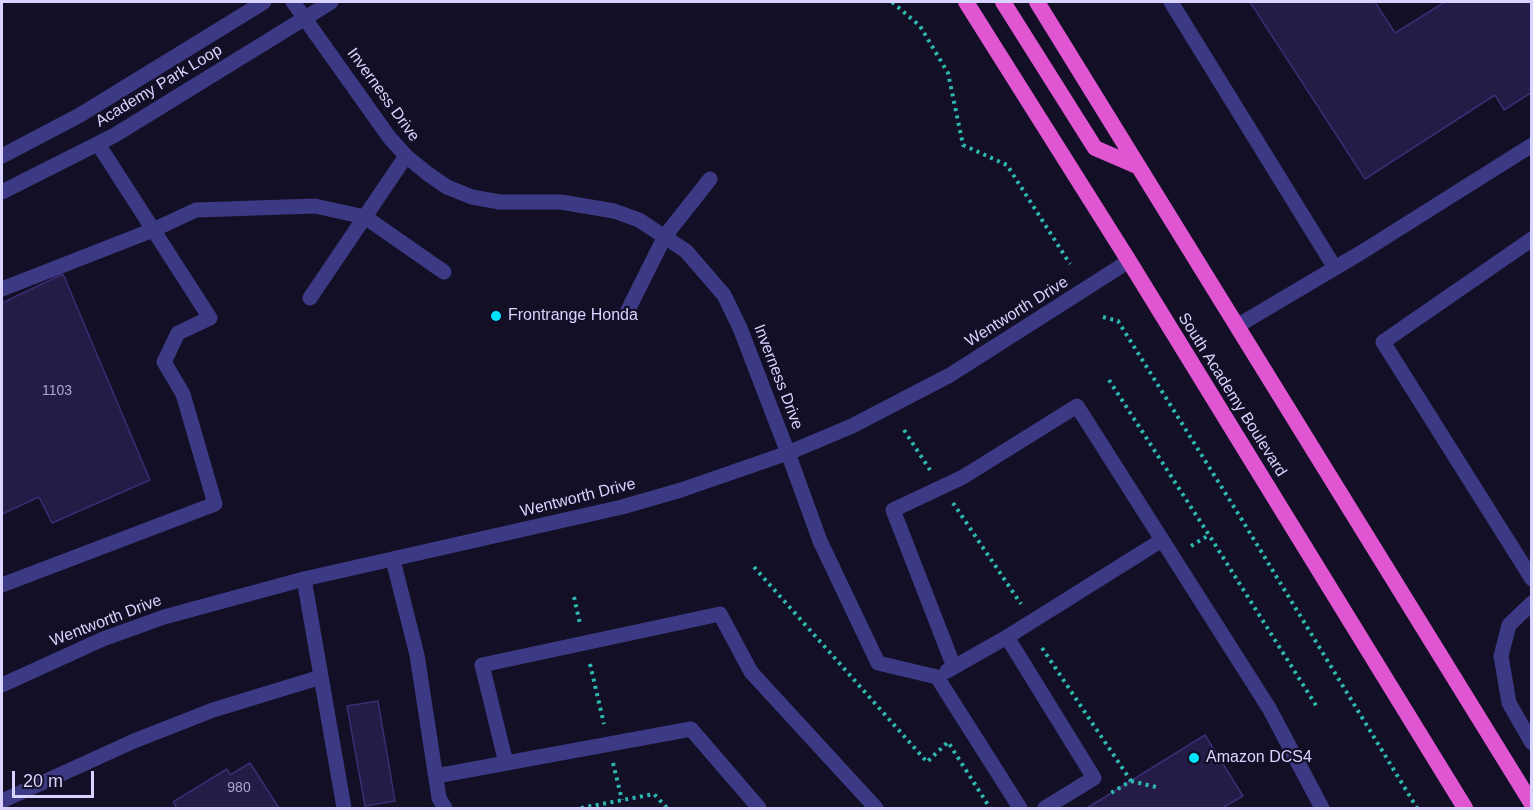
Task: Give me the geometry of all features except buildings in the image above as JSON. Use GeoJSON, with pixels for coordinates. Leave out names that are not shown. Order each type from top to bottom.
{"type":"FeatureCollection","features":[{"type":"Feature","properties":{"kind":"highway","name":"South Academy Boulevard"},"geometry":{"type":"LineString","coordinates":[[966,2],[1129,261],[1465,808]]}},
{"type":"Feature","properties":{"kind":"highway"},"geometry":{"type":"LineString","coordinates":[[1004,2],[1095,148],[1139,167]]}},
{"type":"Feature","properties":{"kind":"highway"},"geometry":{"type":"LineString","coordinates":[[1037,2],[1532,804]]}},
{"type":"Feature","properties":{"kind":"street","name":"Academy Park Loop"},"geometry":{"type":"LineString","coordinates":[[2,156],[80,115],[264,2]]}},
{"type":"Feature","properties":{"kind":"street","name":"Inverness Drive"},"geometry":{"type":"LineString","coordinates":[[293,2],[389,137],[406,156],[447,187],[472,197],[500,202],[561,202],[614,211],[639,220],[687,251],[724,295],[740,328],[820,541],[878,663],[937,677]]}},
{"type":"Feature","properties":{"kind":"street","name":"Academy Park Loop"},"geometry":{"type":"LineString","coordinates":[[2,192],[98,144],[175,100],[331,2]]}},
{"type":"Feature","properties":{"kind":"street"},"geometry":{"type":"LineString","coordinates":[[1171,2],[1335,267]]}},
{"type":"Feature","properties":{"kind":"street"},"geometry":{"type":"LineString","coordinates":[[2,585],[215,504],[183,394],[164,362],[178,333],[210,318],[98,144]]}},
{"type":"Feature","properties":{"kind":"street"},"geometry":{"type":"LineString","coordinates":[[1237,326],[1532,145]]}},
{"type":"Feature","properties":{"kind":"street"},"geometry":{"type":"LineString","coordinates":[[310,298],[406,156]]}},
{"type":"Feature","properties":{"kind":"street"},"geometry":{"type":"LineString","coordinates":[[628,310],[665,236],[710,179]]}},
{"type":"Feature","properties":{"kind":"street"},"geometry":{"type":"LineString","coordinates":[[2,289],[153,230],[196,210],[315,206],[365,217],[444,272]]}},
{"type":"Feature","properties":{"kind":"street"},"geometry":{"type":"LineString","coordinates":[[1532,239],[1383,342],[1532,579]]}},
{"type":"Feature","properties":{"kind":"street","name":"Wentworth Drive"},"geometry":{"type":"LineString","coordinates":[[2,685],[103,639],[154,621],[304,579],[622,507],[681,490],[788,453],[852,426],[950,375],[1129,261]]}},
{"type":"Feature","properties":{"kind":"street"},"geometry":{"type":"LineString","coordinates":[[954,667],[892,510],[963,477],[1077,406],[1269,708],[1322,808]]}},
{"type":"Feature","properties":{"kind":"street"},"geometry":{"type":"LineString","coordinates":[[1020,808],[937,677],[1007,637],[1162,540]]}},
{"type":"Feature","properties":{"kind":"street"},"geometry":{"type":"LineString","coordinates":[[393,560],[417,656],[439,798],[445,808]]}},
{"type":"Feature","properties":{"kind":"street"},"geometry":{"type":"LineString","coordinates":[[304,579],[344,808]]}},
{"type":"Feature","properties":{"kind":"street"},"geometry":{"type":"LineString","coordinates":[[1532,603],[1509,625],[1501,656],[1509,703],[1532,743]]}},
{"type":"Feature","properties":{"kind":"street"},"geometry":{"type":"LineString","coordinates":[[506,763],[482,665],[720,614],[751,672],[876,808]]}},
{"type":"Feature","properties":{"kind":"street"},"geometry":{"type":"LineString","coordinates":[[1007,637],[1094,778],[1045,808]]}},
{"type":"Feature","properties":{"kind":"street"},"geometry":{"type":"LineString","coordinates":[[2,801],[124,746],[213,710],[321,677]]}},
{"type":"Feature","properties":{"kind":"street"},"geometry":{"type":"LineString","coordinates":[[436,777],[691,729],[759,808]]}},
{"type":"Feature","properties":{"kind":"path"},"geometry":{"type":"LineString","coordinates":[[892,2],[920,26],[948,73],[963,145],[1006,165],[1070,264]]}},
{"type":"Feature","properties":{"kind":"path"},"geometry":{"type":"LineString","coordinates":[[1104,317],[1118,321],[1417,808]]}},
{"type":"Feature","properties":{"kind":"path"},"geometry":{"type":"LineString","coordinates":[[1108,380],[1317,707]]}},
{"type":"Feature","properties":{"kind":"path"},"geometry":{"type":"LineString","coordinates":[[754,567],[927,762],[948,742],[990,808]]}},
{"type":"Feature","properties":{"kind":"path"},"geometry":{"type":"LineString","coordinates":[[574,597],[622,800]]}},
{"type":"Feature","properties":{"kind":"path"},"geometry":{"type":"LineString","coordinates":[[1131,781],[1156,787]]}},
{"type":"Feature","properties":{"kind":"path"},"geometry":{"type":"LineString","coordinates":[[581,808],[654,794],[667,808]]}},
{"type":"Feature","properties":{"kind":"place","name":"Frontrange Honda"},"geometry":{"type":"Point","coordinates":[496,316]}},
{"type":"Feature","properties":{"kind":"place","name":"Amazon DCS4"},"geometry":{"type":"Point","coordinates":[1194,758]}}]}
